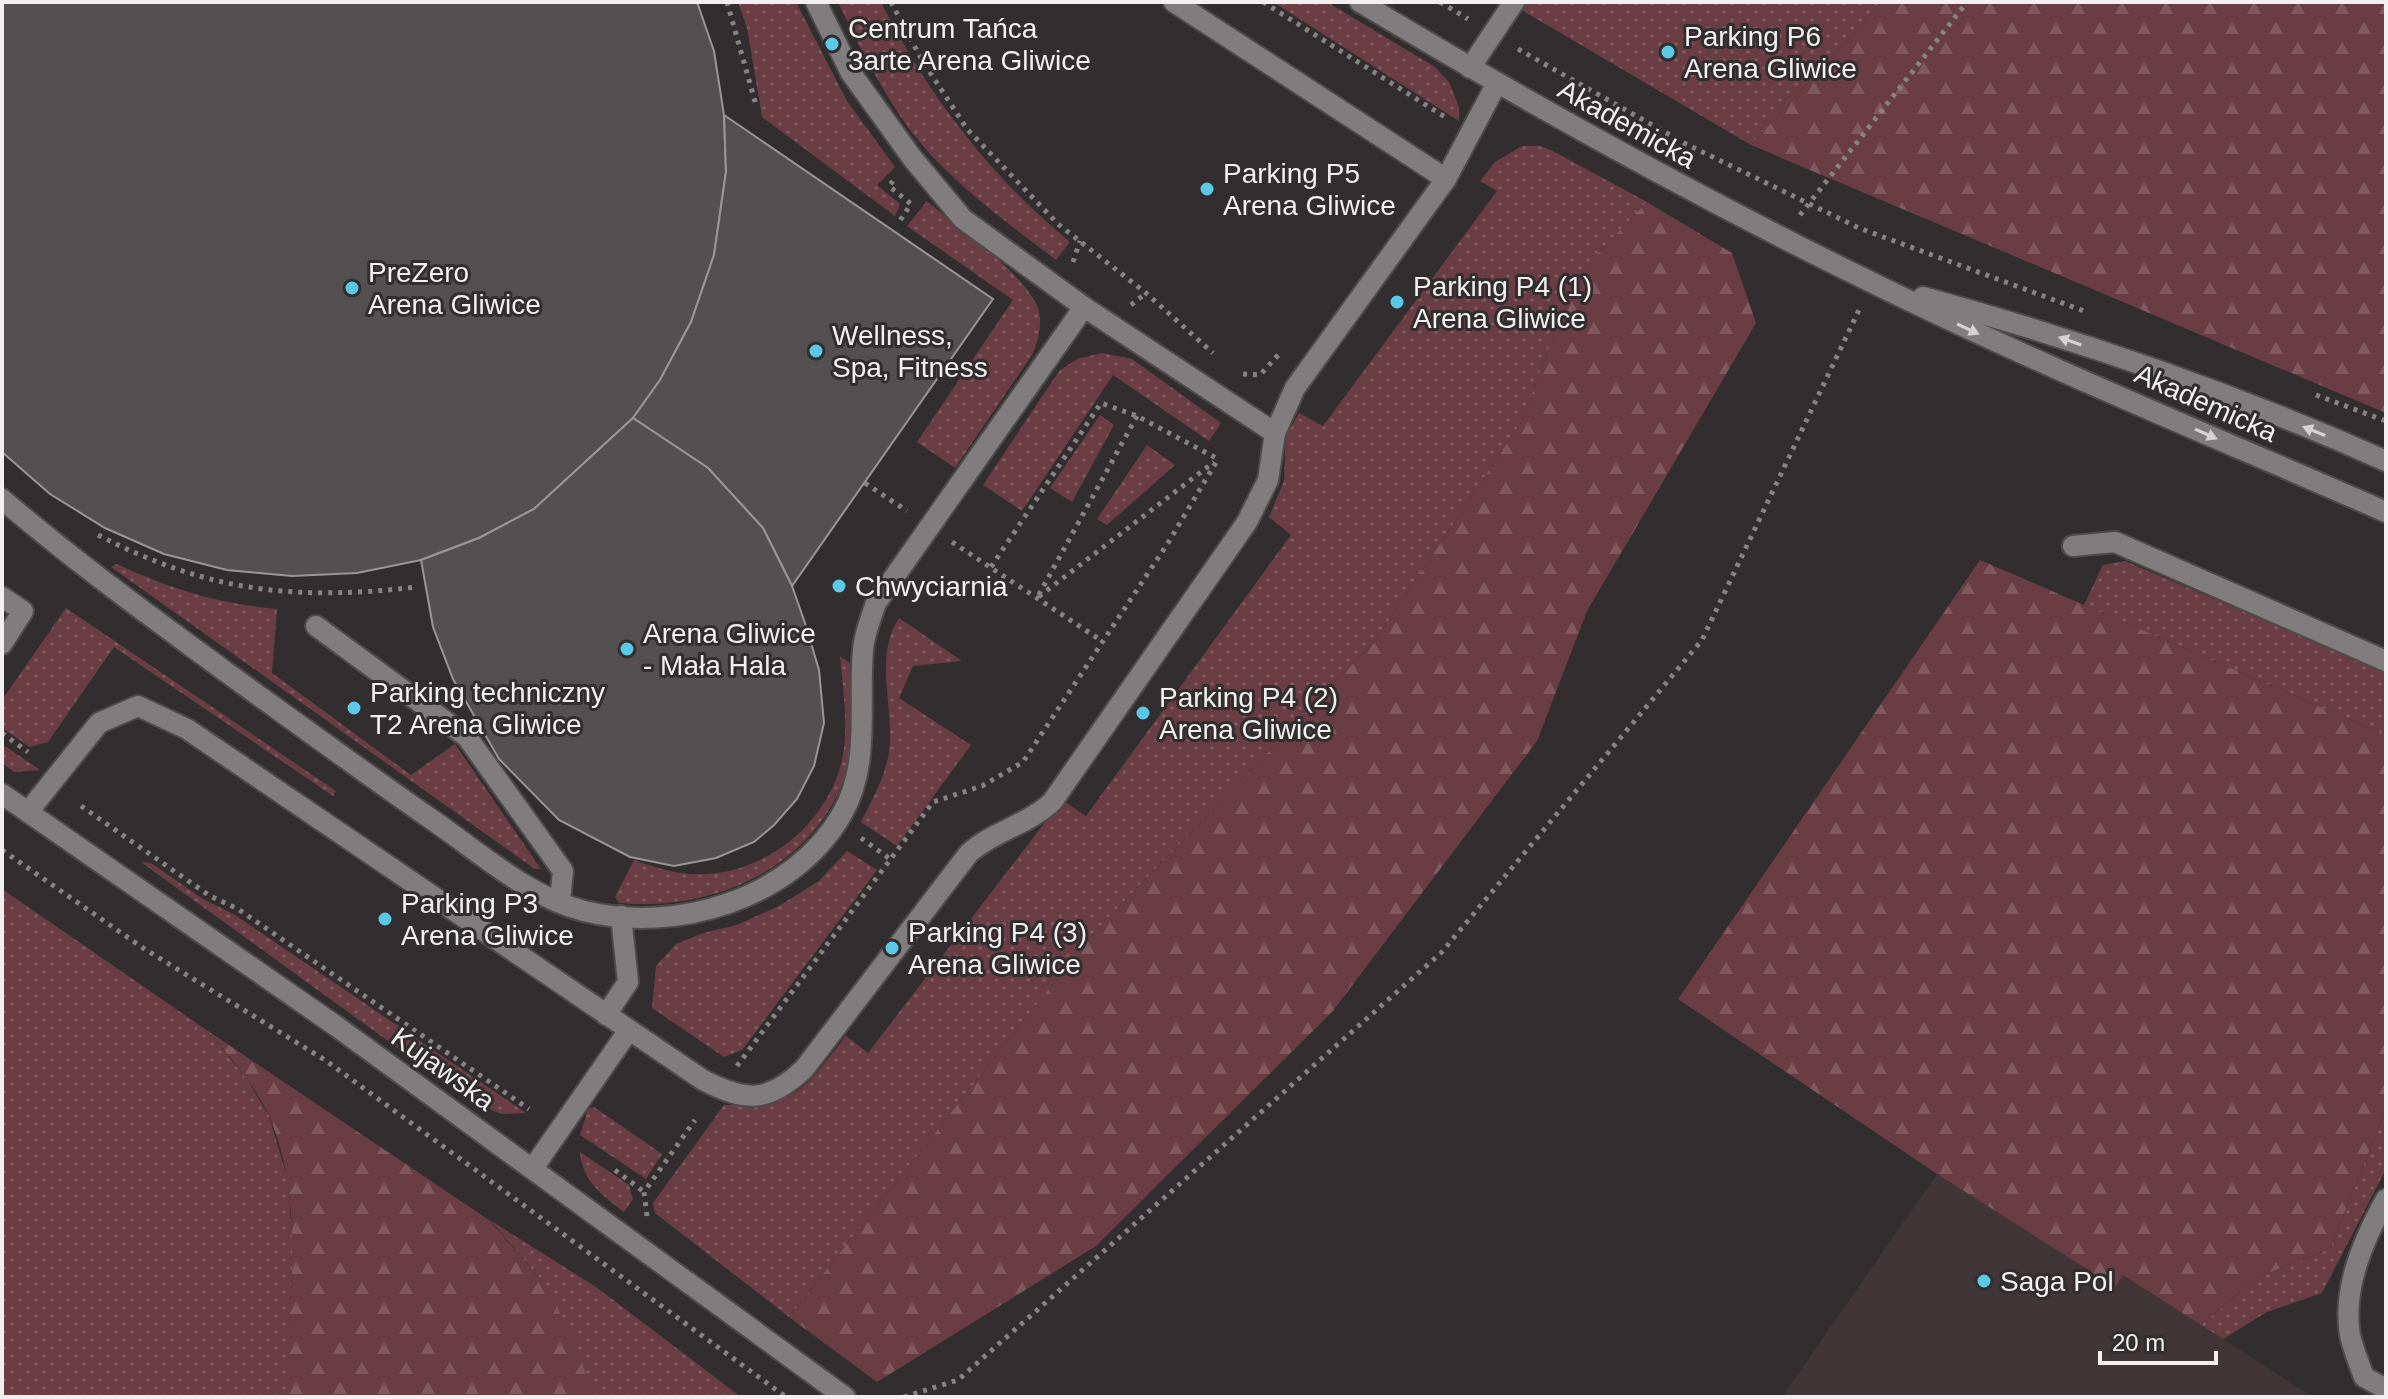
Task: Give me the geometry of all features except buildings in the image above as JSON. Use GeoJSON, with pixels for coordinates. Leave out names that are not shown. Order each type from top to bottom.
{"type":"FeatureCollection","features":[{"type":"Feature","properties":{"kind":"street"},"geometry":{"type":"LineString","coordinates":[[816,2],[851,73],[913,159],[963,219],[1084,307],[1275,433]]}},
{"type":"Feature","properties":{"kind":"street"},"geometry":{"type":"LineString","coordinates":[[1174,2],[1446,179]]}},
{"type":"Feature","properties":{"kind":"street","name":"Akademicka"},"geometry":{"type":"LineString","coordinates":[[1360,2],[1644,167],[1872,283],[2000,344],[2386,512]]}},
{"type":"Feature","properties":{"kind":"street"},"geometry":{"type":"LineString","coordinates":[[1470,68],[1514,2]]}},
{"type":"Feature","properties":{"kind":"street"},"geometry":{"type":"LineString","coordinates":[[28,812],[99,723],[138,706],[187,729],[703,1080],[731,1094],[757,1097],[783,1089],[804,1069],[969,853],[985,840],[1038,815],[1052,802],[1262,499],[1275,433],[1295,388],[1446,179],[1497,83]]}},
{"type":"Feature","properties":{"kind":"street","name":"Akademicka"},"geometry":{"type":"LineString","coordinates":[[1872,283],[2007,320],[2213,390],[2386,461]]}},
{"type":"Feature","properties":{"kind":"street"},"geometry":{"type":"LineString","coordinates":[[2,499],[68,556],[387,789],[539,892],[582,911],[638,918],[706,910],[766,889],[813,853],[844,812],[862,753],[863,647],[876,603],[1084,307]]}},
{"type":"Feature","properties":{"kind":"street"},"geometry":{"type":"LineString","coordinates":[[2073,546],[2115,542],[2386,661]]}},
{"type":"Feature","properties":{"kind":"street"},"geometry":{"type":"LineString","coordinates":[[2,597],[23,611],[2,644]]}},
{"type":"Feature","properties":{"kind":"street"},"geometry":{"type":"LineString","coordinates":[[316,626],[467,737],[563,871],[560,901]]}},
{"type":"Feature","properties":{"kind":"street","name":"Kujawska"},"geometry":{"type":"LineString","coordinates":[[2,794],[336,1026],[845,1397]]}},
{"type":"Feature","properties":{"kind":"street"},"geometry":{"type":"LineString","coordinates":[[606,1015],[628,982],[621,916]]}},
{"type":"Feature","properties":{"kind":"street"},"geometry":{"type":"LineString","coordinates":[[533,1168],[629,1030]]}},
{"type":"Feature","properties":{"kind":"street"},"geometry":{"type":"LineString","coordinates":[[2386,1199],[2364,1240],[2349,1299],[2350,1335],[2364,1377],[2386,1389]]}},
{"type":"Feature","properties":{"kind":"path"},"geometry":{"type":"LineString","coordinates":[[727,2],[756,105]]}},
{"type":"Feature","properties":{"kind":"path"},"geometry":{"type":"LineString","coordinates":[[891,2],[922,60],[967,129],[1058,224],[1146,293],[1224,363]]}},
{"type":"Feature","properties":{"kind":"path"},"geometry":{"type":"LineString","coordinates":[[1263,2],[1451,120]]}},
{"type":"Feature","properties":{"kind":"path"},"geometry":{"type":"LineString","coordinates":[[1440,2],[1684,143],[1808,204],[1859,228],[2093,314]]}},
{"type":"Feature","properties":{"kind":"path"},"geometry":{"type":"LineString","coordinates":[[1782,238],[1967,2]]}},
{"type":"Feature","properties":{"kind":"path"},"geometry":{"type":"LineString","coordinates":[[899,222],[911,204],[889,186],[901,172]]}},
{"type":"Feature","properties":{"kind":"path"},"geometry":{"type":"LineString","coordinates":[[1072,261],[1080,241]]}},
{"type":"Feature","properties":{"kind":"path"},"geometry":{"type":"LineString","coordinates":[[904,1397],[958,1380],[1441,953],[1702,640],[1872,283]]}},
{"type":"Feature","properties":{"kind":"path"},"geometry":{"type":"LineString","coordinates":[[1129,306],[1146,293]]}},
{"type":"Feature","properties":{"kind":"path"},"geometry":{"type":"LineString","coordinates":[[1236,374],[1260,375]]}},
{"type":"Feature","properties":{"kind":"path"},"geometry":{"type":"LineString","coordinates":[[2313,394],[2386,421]]}},
{"type":"Feature","properties":{"kind":"path"},"geometry":{"type":"LineString","coordinates":[[991,567],[1101,403],[1137,416],[1218,459]]}},
{"type":"Feature","properties":{"kind":"path"},"geometry":{"type":"LineString","coordinates":[[1037,598],[1137,416]]}},
{"type":"Feature","properties":{"kind":"path"},"geometry":{"type":"LineString","coordinates":[[1037,598],[1218,459]]}},
{"type":"Feature","properties":{"kind":"path"},"geometry":{"type":"LineString","coordinates":[[734,1070],[933,802],[982,786],[1023,762],[1168,543],[1218,459]]}},
{"type":"Feature","properties":{"kind":"path"},"geometry":{"type":"LineString","coordinates":[[865,483],[930,527]]}},
{"type":"Feature","properties":{"kind":"path"},"geometry":{"type":"LineString","coordinates":[[95,534],[149,561],[208,581],[251,589],[314,595],[417,587]]}},
{"type":"Feature","properties":{"kind":"path"},"geometry":{"type":"LineString","coordinates":[[963,549],[1102,641]]}},
{"type":"Feature","properties":{"kind":"path"},"geometry":{"type":"LineString","coordinates":[[2,733],[28,752]]}},
{"type":"Feature","properties":{"kind":"path"},"geometry":{"type":"LineString","coordinates":[[81,806],[210,896],[238,909],[529,1109]]}},
{"type":"Feature","properties":{"kind":"path"},"geometry":{"type":"LineString","coordinates":[[855,833],[890,859]]}},
{"type":"Feature","properties":{"kind":"path"},"geometry":{"type":"LineString","coordinates":[[2,850],[143,948],[325,1060],[786,1397]]}},
{"type":"Feature","properties":{"kind":"path"},"geometry":{"type":"LineString","coordinates":[[647,1218],[644,1192],[695,1120]]}},
{"type":"Feature","properties":{"kind":"path"},"geometry":{"type":"LineString","coordinates":[[615,1170],[644,1192]]}},
{"type":"Feature","properties":{"kind":"shaded area","name":"Saga Pol"},"geometry":{"type":"Polygon","coordinates":[[[1937,1174],[2114,1286],[2123,1275],[2313,1397],[1782,1397],[1937,1174]]]}},
{"type":"Feature","properties":{"kind":"green space"},"geometry":{"type":"Polygon","coordinates":[[[738,2],[796,2],[847,101],[895,167],[877,185],[900,204],[895,216],[762,117],[747,28],[738,2]]]}},
{"type":"Feature","properties":{"kind":"green space"},"geometry":{"type":"Polygon","coordinates":[[[838,2],[881,2],[919,69],[963,132],[1013,189],[1070,242],[1056,260],[978,200],[926,149],[880,84],[838,2]]]}},
{"type":"Feature","properties":{"kind":"green space"},"geometry":{"type":"Polygon","coordinates":[[[1273,2],[1327,2],[1435,67],[1449,82],[1459,107],[1459,121],[1273,2]]]}},
{"type":"Feature","properties":{"kind":"green space"},"geometry":{"type":"Polygon","coordinates":[[[1508,2],[1882,2],[1751,145],[1508,2]]]}},
{"type":"Feature","properties":{"kind":"green space"},"geometry":{"type":"Polygon","coordinates":[[[1882,2],[2386,2],[2386,413],[1751,145],[1882,2]]]}},
{"type":"Feature","properties":{"kind":"green space"},"geometry":{"type":"Polygon","coordinates":[[[1522,146],[1540,146],[1551,150],[1647,202],[1579,273],[1520,424],[1375,641],[1090,937],[789,1317],[655,1213],[653,1203],[724,1105],[769,1102],[797,1092],[846,1036],[868,1053],[1062,800],[1086,816],[1291,535],[1269,517],[1284,481],[1286,436],[1299,413],[1323,426],[1497,191],[1480,181],[1495,162],[1522,146]]]}},
{"type":"Feature","properties":{"kind":"green space"},"geometry":{"type":"Polygon","coordinates":[[[927,201],[1020,281],[1038,308],[1040,319],[1032,355],[955,468],[917,442],[1013,300],[907,226],[927,201]]]}},
{"type":"Feature","properties":{"kind":"green space"},"geometry":{"type":"Polygon","coordinates":[[[1647,202],[1732,253],[1756,323],[1587,611],[1537,741],[1332,1012],[1096,1246],[877,1382],[789,1317],[1090,937],[1375,641],[1520,424],[1579,273],[1647,202]]]}},
{"type":"Feature","properties":{"kind":"green space"},"geometry":{"type":"Polygon","coordinates":[[[1102,353],[1132,359],[1221,423],[1209,441],[1113,375],[1022,511],[983,485],[1059,371],[1077,359],[1102,353]]]}},
{"type":"Feature","properties":{"kind":"green space"},"geometry":{"type":"Polygon","coordinates":[[[1100,415],[1114,425],[1072,502],[1050,488],[1100,415]]]}},
{"type":"Feature","properties":{"kind":"green space"},"geometry":{"type":"Polygon","coordinates":[[[1147,445],[1175,465],[1107,525],[1097,519],[1147,445]]]}},
{"type":"Feature","properties":{"kind":"green space"},"geometry":{"type":"Polygon","coordinates":[[[1980,560],[2386,735],[2386,1109],[2330,1249],[2258,1277],[2201,1325],[2123,1275],[2115,1287],[1937,1174],[1678,999],[1980,560]]]}},
{"type":"Feature","properties":{"kind":"green space"},"geometry":{"type":"Polygon","coordinates":[[[2125,561],[2386,672],[2386,735],[2084,605],[2103,565],[2125,561]]]}},
{"type":"Feature","properties":{"kind":"green space"},"geometry":{"type":"Polygon","coordinates":[[[117,564],[195,594],[277,609],[272,673],[411,775],[455,744],[541,869],[535,869],[111,567],[117,564]]]}},
{"type":"Feature","properties":{"kind":"green space"},"geometry":{"type":"Polygon","coordinates":[[[66,608],[336,791],[333,796],[114,647],[48,742],[30,747],[2,728],[2,700],[66,608]]]}},
{"type":"Feature","properties":{"kind":"green space"},"geometry":{"type":"Polygon","coordinates":[[[899,618],[962,661],[913,666],[899,698],[971,745],[897,846],[861,822],[881,780],[889,753],[887,650],[899,618]]]}},
{"type":"Feature","properties":{"kind":"green space"},"geometry":{"type":"Polygon","coordinates":[[[840,656],[851,664],[854,729],[851,755],[834,802],[813,832],[788,856],[759,876],[726,890],[655,904],[619,903],[615,897],[634,860],[687,874],[729,871],[773,853],[809,823],[835,783],[842,760],[845,722],[840,656]]]}},
{"type":"Feature","properties":{"kind":"green space"},"geometry":{"type":"Polygon","coordinates":[[[2,744],[40,770],[14,772],[2,763],[2,744]]]}},
{"type":"Feature","properties":{"kind":"green space"},"geometry":{"type":"Polygon","coordinates":[[[847,851],[877,870],[742,1050],[724,1057],[652,1008],[656,966],[676,944],[703,933],[737,925],[779,906],[819,881],[847,851]]]}},
{"type":"Feature","properties":{"kind":"green space"},"geometry":{"type":"Polygon","coordinates":[[[141,862],[151,863],[203,899],[235,915],[526,1113],[502,1114],[475,1104],[141,862]]]}},
{"type":"Feature","properties":{"kind":"green space"},"geometry":{"type":"Polygon","coordinates":[[[2,889],[208,1031],[247,1079],[269,1116],[288,1180],[293,1250],[286,1397],[2,1397],[2,889]]]}},
{"type":"Feature","properties":{"kind":"green space"},"geometry":{"type":"Polygon","coordinates":[[[208,1031],[489,1220],[542,1281],[575,1341],[593,1397],[286,1397],[292,1255],[288,1184],[281,1150],[257,1093],[208,1031]]]}},
{"type":"Feature","properties":{"kind":"green space"},"geometry":{"type":"Polygon","coordinates":[[[594,1107],[662,1154],[646,1179],[580,1135],[588,1109],[594,1107]]]}},
{"type":"Feature","properties":{"kind":"green space"},"geometry":{"type":"Polygon","coordinates":[[[2386,1109],[2386,1169],[2322,1293],[2267,1312],[2223,1339],[2201,1325],[2258,1277],[2330,1249],[2386,1109]]]}},
{"type":"Feature","properties":{"kind":"green space"},"geometry":{"type":"Polygon","coordinates":[[[580,1152],[629,1185],[633,1199],[624,1212],[589,1180],[580,1152]]]}},
{"type":"Feature","properties":{"kind":"green space"},"geometry":{"type":"Polygon","coordinates":[[[490,1220],[596,1287],[741,1397],[593,1397],[542,1281],[490,1220]]]}},
{"type":"Feature","properties":{"kind":"place","name":"Centrum Tańca 3arte Arena Gliwice"},"geometry":{"type":"Point","coordinates":[832,44]}},
{"type":"Feature","properties":{"kind":"place","name":"Parking P6 Arena Gliwice"},"geometry":{"type":"Point","coordinates":[1668,52]}},
{"type":"Feature","properties":{"kind":"place","name":"Parking P5 Arena Gliwice"},"geometry":{"type":"Point","coordinates":[1207,189]}},
{"type":"Feature","properties":{"kind":"place","name":"PreZero Arena Gliwice"},"geometry":{"type":"Point","coordinates":[352,288]}},
{"type":"Feature","properties":{"kind":"place","name":"Parking P4 (1) Arena Gliwice"},"geometry":{"type":"Point","coordinates":[1397,302]}},
{"type":"Feature","properties":{"kind":"place","name":"Wellness, Spa, Fitness"},"geometry":{"type":"Point","coordinates":[816,351]}},
{"type":"Feature","properties":{"kind":"place","name":"Chwyciarnia"},"geometry":{"type":"Point","coordinates":[839,586]}},
{"type":"Feature","properties":{"kind":"place","name":"Arena Gliwice - Mała Hala"},"geometry":{"type":"Point","coordinates":[627,649]}},
{"type":"Feature","properties":{"kind":"place","name":"Parking techniczny T2 Arena Gliwice"},"geometry":{"type":"Point","coordinates":[354,708]}},
{"type":"Feature","properties":{"kind":"place","name":"Parking P4 (2) Arena Gliwice"},"geometry":{"type":"Point","coordinates":[1143,713]}},
{"type":"Feature","properties":{"kind":"place","name":"Parking P3 Arena Gliwice"},"geometry":{"type":"Point","coordinates":[385,919]}},
{"type":"Feature","properties":{"kind":"place","name":"Parking P4 (3) Arena Gliwice"},"geometry":{"type":"Point","coordinates":[892,948]}},
{"type":"Feature","properties":{"kind":"place","name":"Saga Pol"},"geometry":{"type":"Point","coordinates":[1984,1281]}}]}
